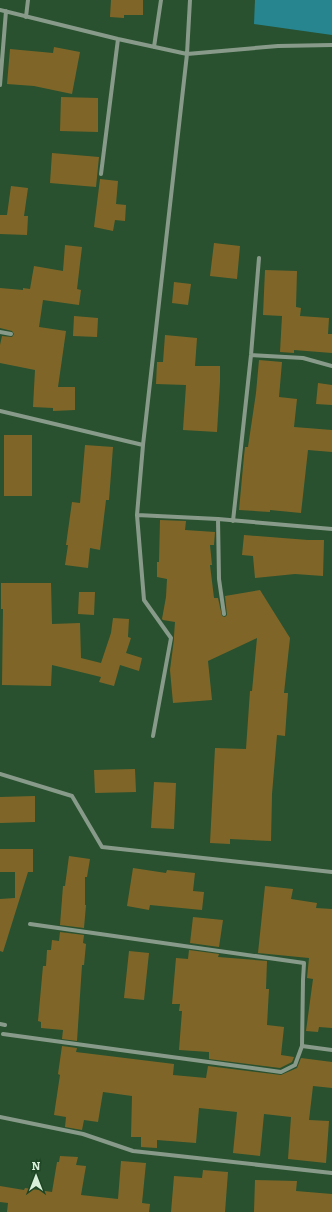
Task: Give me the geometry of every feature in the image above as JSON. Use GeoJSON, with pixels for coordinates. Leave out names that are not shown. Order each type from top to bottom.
{"type":"FeatureCollection","features":[{"type":"Feature","properties":{"kind":"street"},"geometry":{"type":"LineString","coordinates":[[26,16],[28,0]]}},
{"type":"Feature","properties":{"kind":"street"},"geometry":{"type":"LineString","coordinates":[[154,47],[161,0]]}},
{"type":"Feature","properties":{"kind":"street"},"geometry":{"type":"LineString","coordinates":[[153,736],[171,638],[144,600],[137,515],[143,445],[187,54],[190,0]]}},
{"type":"Feature","properties":{"kind":"street"},"geometry":{"type":"LineString","coordinates":[[0,10],[50,21],[118,39],[187,54],[278,46],[332,45]]}},
{"type":"Feature","properties":{"kind":"street"},"geometry":{"type":"LineString","coordinates":[[0,85],[6,11]]}},
{"type":"Feature","properties":{"kind":"street"},"geometry":{"type":"LineString","coordinates":[[101,174],[118,39]]}},
{"type":"Feature","properties":{"kind":"street"},"geometry":{"type":"LineString","coordinates":[[233,521],[251,356],[258,258]]}},
{"type":"Feature","properties":{"kind":"street"},"geometry":{"type":"LineString","coordinates":[[0,332],[11,334]]}},
{"type":"Feature","properties":{"kind":"street"},"geometry":{"type":"LineString","coordinates":[[251,356],[303,358],[332,366]]}},
{"type":"Feature","properties":{"kind":"street"},"geometry":{"type":"LineString","coordinates":[[0,411],[143,445]]}},
{"type":"Feature","properties":{"kind":"street"},"geometry":{"type":"LineString","coordinates":[[137,515],[218,519],[332,529]]}},
{"type":"Feature","properties":{"kind":"street"},"geometry":{"type":"LineString","coordinates":[[218,519],[218,579],[224,614]]}},
{"type":"Feature","properties":{"kind":"street"},"geometry":{"type":"LineString","coordinates":[[0,774],[72,796],[102,847],[332,872]]}},
{"type":"Feature","properties":{"kind":"street"},"geometry":{"type":"LineString","coordinates":[[3,1034],[281,1072],[295,1065],[302,1046],[304,963],[30,924]]}},
{"type":"Feature","properties":{"kind":"street"},"geometry":{"type":"LineString","coordinates":[[302,1046],[332,1050]]}},
{"type":"Feature","properties":{"kind":"street"},"geometry":{"type":"LineString","coordinates":[[0,1117],[83,1134],[133,1151],[332,1172]]}},
{"type":"Feature","properties":{"kind":"water"},"geometry":{"type":"Polygon","coordinates":[[[255,0],[332,0],[332,35],[254,24],[255,0]]]}},
{"type":"Feature","properties":{"kind":"building"},"geometry":{"type":"Polygon","coordinates":[[[111,0],[143,0],[143,15],[124,15],[124,18],[110,17],[111,0]]]}},
{"type":"Feature","properties":{"kind":"building"},"geometry":{"type":"Polygon","coordinates":[[[54,47],[80,52],[72,94],[34,86],[7,84],[10,49],[53,53],[54,47]]]}},
{"type":"Feature","properties":{"kind":"building"},"geometry":{"type":"Polygon","coordinates":[[[61,97],[98,98],[98,132],[60,131],[61,97]]]}},
{"type":"Feature","properties":{"kind":"building"},"geometry":{"type":"Polygon","coordinates":[[[52,153],[99,157],[96,187],[50,183],[52,153]]]}},
{"type":"Feature","properties":{"kind":"building"},"geometry":{"type":"Polygon","coordinates":[[[100,179],[118,181],[116,204],[126,205],[125,221],[115,220],[113,231],[94,227],[100,179]]]}},
{"type":"Feature","properties":{"kind":"building"},"geometry":{"type":"Polygon","coordinates":[[[11,186],[28,188],[24,216],[28,216],[27,235],[0,234],[0,215],[7,215],[11,186]]]}},
{"type":"Feature","properties":{"kind":"building"},"geometry":{"type":"Polygon","coordinates":[[[214,243],[240,246],[237,279],[210,276],[214,243]]]}},
{"type":"Feature","properties":{"kind":"building"},"geometry":{"type":"Polygon","coordinates":[[[65,245],[82,247],[77,289],[81,290],[79,305],[43,300],[39,327],[66,331],[58,387],[75,387],[75,410],[53,411],[53,408],[33,407],[35,370],[0,363],[0,345],[2,336],[12,337],[14,334],[12,331],[0,328],[0,288],[23,290],[23,288],[30,289],[34,266],[63,271],[65,245]]]}},
{"type":"Feature","properties":{"kind":"building"},"geometry":{"type":"Polygon","coordinates":[[[265,270],[297,271],[296,307],[301,308],[300,316],[329,318],[328,334],[332,334],[332,353],[294,350],[294,353],[280,352],[282,316],[263,315],[265,270]]]}},
{"type":"Feature","properties":{"kind":"building"},"geometry":{"type":"Polygon","coordinates":[[[174,282],[191,284],[188,305],[172,303],[174,282]]]}},
{"type":"Feature","properties":{"kind":"building"},"geometry":{"type":"Polygon","coordinates":[[[74,316],[98,318],[97,337],[73,336],[74,316]]]}},
{"type":"Feature","properties":{"kind":"building"},"geometry":{"type":"Polygon","coordinates":[[[165,335],[197,338],[195,366],[220,366],[217,432],[183,430],[186,385],[156,384],[157,362],[163,362],[165,335]]]}},
{"type":"Feature","properties":{"kind":"building"},"geometry":{"type":"Polygon","coordinates":[[[259,360],[282,362],[279,397],[297,399],[294,427],[332,430],[332,452],[308,450],[301,513],[270,510],[270,512],[239,510],[245,447],[248,447],[259,360]]]}},
{"type":"Feature","properties":{"kind":"building"},"geometry":{"type":"Polygon","coordinates":[[[318,383],[332,385],[332,405],[316,404],[318,383]]]}},
{"type":"Feature","properties":{"kind":"building"},"geometry":{"type":"Polygon","coordinates":[[[4,435],[32,435],[32,496],[4,496],[4,435]]]}},
{"type":"Feature","properties":{"kind":"building"},"geometry":{"type":"Polygon","coordinates":[[[85,445],[113,447],[109,500],[106,500],[100,550],[90,548],[88,568],[65,565],[68,545],[66,545],[72,502],[80,503],[85,445]]]}},
{"type":"Feature","properties":{"kind":"building"},"geometry":{"type":"Polygon","coordinates":[[[160,520],[186,521],[185,530],[215,532],[214,545],[210,545],[212,565],[210,565],[214,598],[218,598],[222,616],[225,617],[227,615],[225,596],[260,590],[290,638],[284,693],[288,693],[285,736],[277,735],[272,794],[271,841],[230,839],[230,844],[210,843],[215,748],[246,749],[250,691],[252,691],[257,638],[208,661],[212,700],[173,703],[170,670],[175,622],[162,619],[166,597],[167,579],[157,577],[157,562],[159,562],[160,520]]]}},
{"type":"Feature","properties":{"kind":"building"},"geometry":{"type":"Polygon","coordinates":[[[244,535],[324,540],[323,576],[295,574],[255,578],[253,556],[242,555],[244,535]]]}},
{"type":"Feature","properties":{"kind":"building"},"geometry":{"type":"Polygon","coordinates":[[[1,583],[51,583],[52,624],[80,623],[81,658],[101,663],[111,633],[113,618],[129,619],[128,637],[131,638],[126,653],[142,658],[139,671],[120,665],[114,686],[99,682],[101,677],[52,665],[51,686],[2,685],[3,609],[1,609],[1,583]]]}},
{"type":"Feature","properties":{"kind":"building"},"geometry":{"type":"Polygon","coordinates":[[[79,592],[95,592],[94,615],[78,614],[79,592]]]}},
{"type":"Feature","properties":{"kind":"building"},"geometry":{"type":"Polygon","coordinates":[[[135,769],[136,792],[95,793],[94,770],[135,769]]]}},
{"type":"Feature","properties":{"kind":"building"},"geometry":{"type":"Polygon","coordinates":[[[154,782],[176,783],[174,829],[151,828],[154,782]]]}},
{"type":"Feature","properties":{"kind":"building"},"geometry":{"type":"Polygon","coordinates":[[[35,796],[35,822],[0,823],[0,797],[35,796]]]}},
{"type":"Feature","properties":{"kind":"building"},"geometry":{"type":"Polygon","coordinates":[[[0,849],[33,849],[33,872],[28,872],[3,952],[0,951],[0,899],[15,898],[15,872],[0,872],[0,849]]]}},
{"type":"Feature","properties":{"kind":"building"},"geometry":{"type":"Polygon","coordinates":[[[69,856],[90,859],[87,877],[85,877],[86,905],[84,928],[60,925],[63,886],[65,886],[69,856]]]}},
{"type":"Feature","properties":{"kind":"building"},"geometry":{"type":"Polygon","coordinates":[[[133,868],[166,873],[167,870],[195,873],[193,891],[204,892],[202,910],[150,905],[149,910],[127,906],[133,868]]]}},
{"type":"Feature","properties":{"kind":"building"},"geometry":{"type":"Polygon","coordinates":[[[265,886],[293,889],[291,899],[317,903],[316,908],[332,909],[332,1028],[319,1027],[318,1032],[306,1031],[313,979],[307,978],[309,958],[258,953],[265,886]]]}},
{"type":"Feature","properties":{"kind":"building"},"geometry":{"type":"Polygon","coordinates":[[[193,917],[223,920],[219,947],[190,943],[193,917]]]}},
{"type":"Feature","properties":{"kind":"building"},"geometry":{"type":"Polygon","coordinates":[[[60,932],[84,935],[83,943],[86,944],[84,965],[82,965],[77,1041],[62,1039],[63,1030],[41,1028],[41,1022],[38,1021],[43,966],[46,966],[47,950],[51,950],[52,940],[59,941],[60,932]]]}},
{"type":"Feature","properties":{"kind":"building"},"geometry":{"type":"Polygon","coordinates":[[[189,950],[219,954],[218,957],[267,961],[266,989],[269,989],[267,1025],[284,1027],[281,1055],[294,1057],[292,1062],[280,1068],[209,1059],[209,1052],[179,1050],[182,1011],[179,1011],[180,1004],[172,1004],[176,958],[188,959],[189,950]]]}},
{"type":"Feature","properties":{"kind":"building"},"geometry":{"type":"Polygon","coordinates":[[[129,951],[149,953],[144,1000],[124,998],[129,951]]]}},
{"type":"Feature","properties":{"kind":"building"},"geometry":{"type":"Polygon","coordinates":[[[62,1046],[77,1048],[76,1052],[174,1064],[173,1075],[206,1078],[208,1066],[281,1075],[297,1068],[301,1058],[332,1062],[332,1088],[313,1086],[309,1120],[329,1121],[326,1163],[288,1159],[291,1117],[264,1114],[260,1156],[233,1153],[237,1112],[199,1108],[196,1143],[157,1140],[157,1148],[141,1147],[141,1137],[131,1137],[132,1096],[103,1092],[98,1122],[84,1120],[82,1130],[65,1127],[66,1117],[54,1115],[60,1075],[58,1074],[62,1046]]]}},
{"type":"Feature","properties":{"kind":"building"},"geometry":{"type":"Polygon","coordinates":[[[60,1156],[78,1157],[76,1165],[86,1166],[81,1195],[118,1199],[121,1161],[146,1163],[142,1203],[150,1204],[149,1212],[7,1212],[8,1203],[0,1202],[0,1186],[24,1190],[25,1188],[52,1192],[57,1162],[59,1162],[60,1156]]]}},
{"type":"Feature","properties":{"kind":"building"},"geometry":{"type":"Polygon","coordinates":[[[203,1170],[228,1172],[225,1212],[171,1212],[174,1176],[202,1178],[203,1170]]]}},
{"type":"Feature","properties":{"kind":"building"},"geometry":{"type":"Polygon","coordinates":[[[255,1180],[297,1181],[296,1191],[332,1194],[332,1212],[254,1212],[255,1180]]]}}]}
